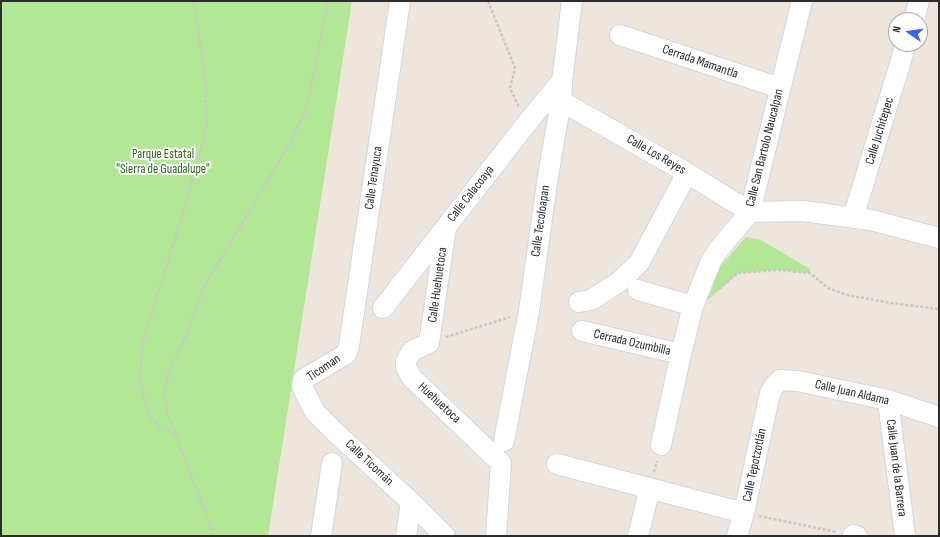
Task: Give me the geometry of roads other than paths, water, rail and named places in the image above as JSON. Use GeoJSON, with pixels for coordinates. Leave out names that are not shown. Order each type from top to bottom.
{"type":"FeatureCollection","features":[{"type":"Feature","properties":{"kind":"street","name":"Calle Tenayuca"},"geometry":{"type":"LineString","coordinates":[[346,354],[349,346],[400,1]]}},
{"type":"Feature","properties":{"kind":"street","name":"Calle Tecoloapan"},"geometry":{"type":"LineString","coordinates":[[504,441],[529,311],[548,176],[562,91],[572,1]]}},
{"type":"Feature","properties":{"kind":"street","name":"Calle San Bartolo Naucalpan"},"geometry":{"type":"LineString","coordinates":[[661,445],[681,354],[694,306],[711,261],[719,249],[750,212],[802,1]]}},
{"type":"Feature","properties":{"kind":"street"},"geometry":{"type":"LineString","coordinates":[[916,12],[919,1]]}},
{"type":"Feature","properties":{"kind":"street","name":"Cerrada Mamantla"},"geometry":{"type":"LineString","coordinates":[[620,35],[780,88]]}},
{"type":"Feature","properties":{"kind":"street","name":"Calle Juchitepec"},"geometry":{"type":"LineString","coordinates":[[853,218],[904,52]]}},
{"type":"Feature","properties":{"kind":"street","name":"Calle Calacoaya"},"geometry":{"type":"LineString","coordinates":[[383,308],[527,123],[562,91]]}},
{"type":"Feature","properties":{"kind":"street","name":"Calle Los Reyes"},"geometry":{"type":"LineString","coordinates":[[562,91],[687,173],[750,212]]}},
{"type":"Feature","properties":{"kind":"street"},"geometry":{"type":"LineString","coordinates":[[579,302],[591,300],[619,282],[639,263],[687,173]]}},
{"type":"Feature","properties":{"kind":"street"},"geometry":{"type":"LineString","coordinates":[[750,212],[803,211],[871,220],[939,238]]}},
{"type":"Feature","properties":{"kind":"street","name":"Calle Huehuetoca"},"geometry":{"type":"LineString","coordinates":[[429,343],[446,227]]}},
{"type":"Feature","properties":{"kind":"street"},"geometry":{"type":"LineString","coordinates":[[638,290],[694,306]]}},
{"type":"Feature","properties":{"kind":"street","name":"Cerrada Ozumbilla"},"geometry":{"type":"LineString","coordinates":[[582,331],[681,354]]}},
{"type":"Feature","properties":{"kind":"street","name":"Huehuetoca"},"geometry":{"type":"LineString","coordinates":[[429,343],[417,348],[409,355],[406,361],[406,367],[412,378],[501,462],[496,536]]}},
{"type":"Feature","properties":{"kind":"street","name":"Ticoman"},"geometry":{"type":"LineString","coordinates":[[302,384],[304,379],[346,354]]}},
{"type":"Feature","properties":{"kind":"street","name":"Calle Juan Aldama"},"geometry":{"type":"LineString","coordinates":[[770,393],[780,380],[798,381],[888,400],[939,417]]}},
{"type":"Feature","properties":{"kind":"street","name":"Calle Ticomán"},"geometry":{"type":"LineString","coordinates":[[302,384],[306,397],[316,412],[337,434],[411,502],[445,536]]}},
{"type":"Feature","properties":{"kind":"street","name":"Calle Tepotzotlán"},"geometry":{"type":"LineString","coordinates":[[737,536],[744,513],[770,393]]}},
{"type":"Feature","properties":{"kind":"street","name":"Calle Juan de la Barrera"},"geometry":{"type":"LineString","coordinates":[[888,400],[905,536]]}},
{"type":"Feature","properties":{"kind":"street"},"geometry":{"type":"LineString","coordinates":[[320,536],[332,463]]}},
{"type":"Feature","properties":{"kind":"street"},"geometry":{"type":"LineString","coordinates":[[557,464],[744,513]]}},
{"type":"Feature","properties":{"kind":"street"},"geometry":{"type":"LineString","coordinates":[[638,536],[650,488]]}},
{"type":"Feature","properties":{"kind":"street"},"geometry":{"type":"LineString","coordinates":[[406,536],[411,502]]}},
{"type":"Feature","properties":{"kind":"park label","name":"Parque Estatal \"Sierra de Guadalupe\""},"geometry":{"type":"Point","coordinates":[163,162]}}]}
